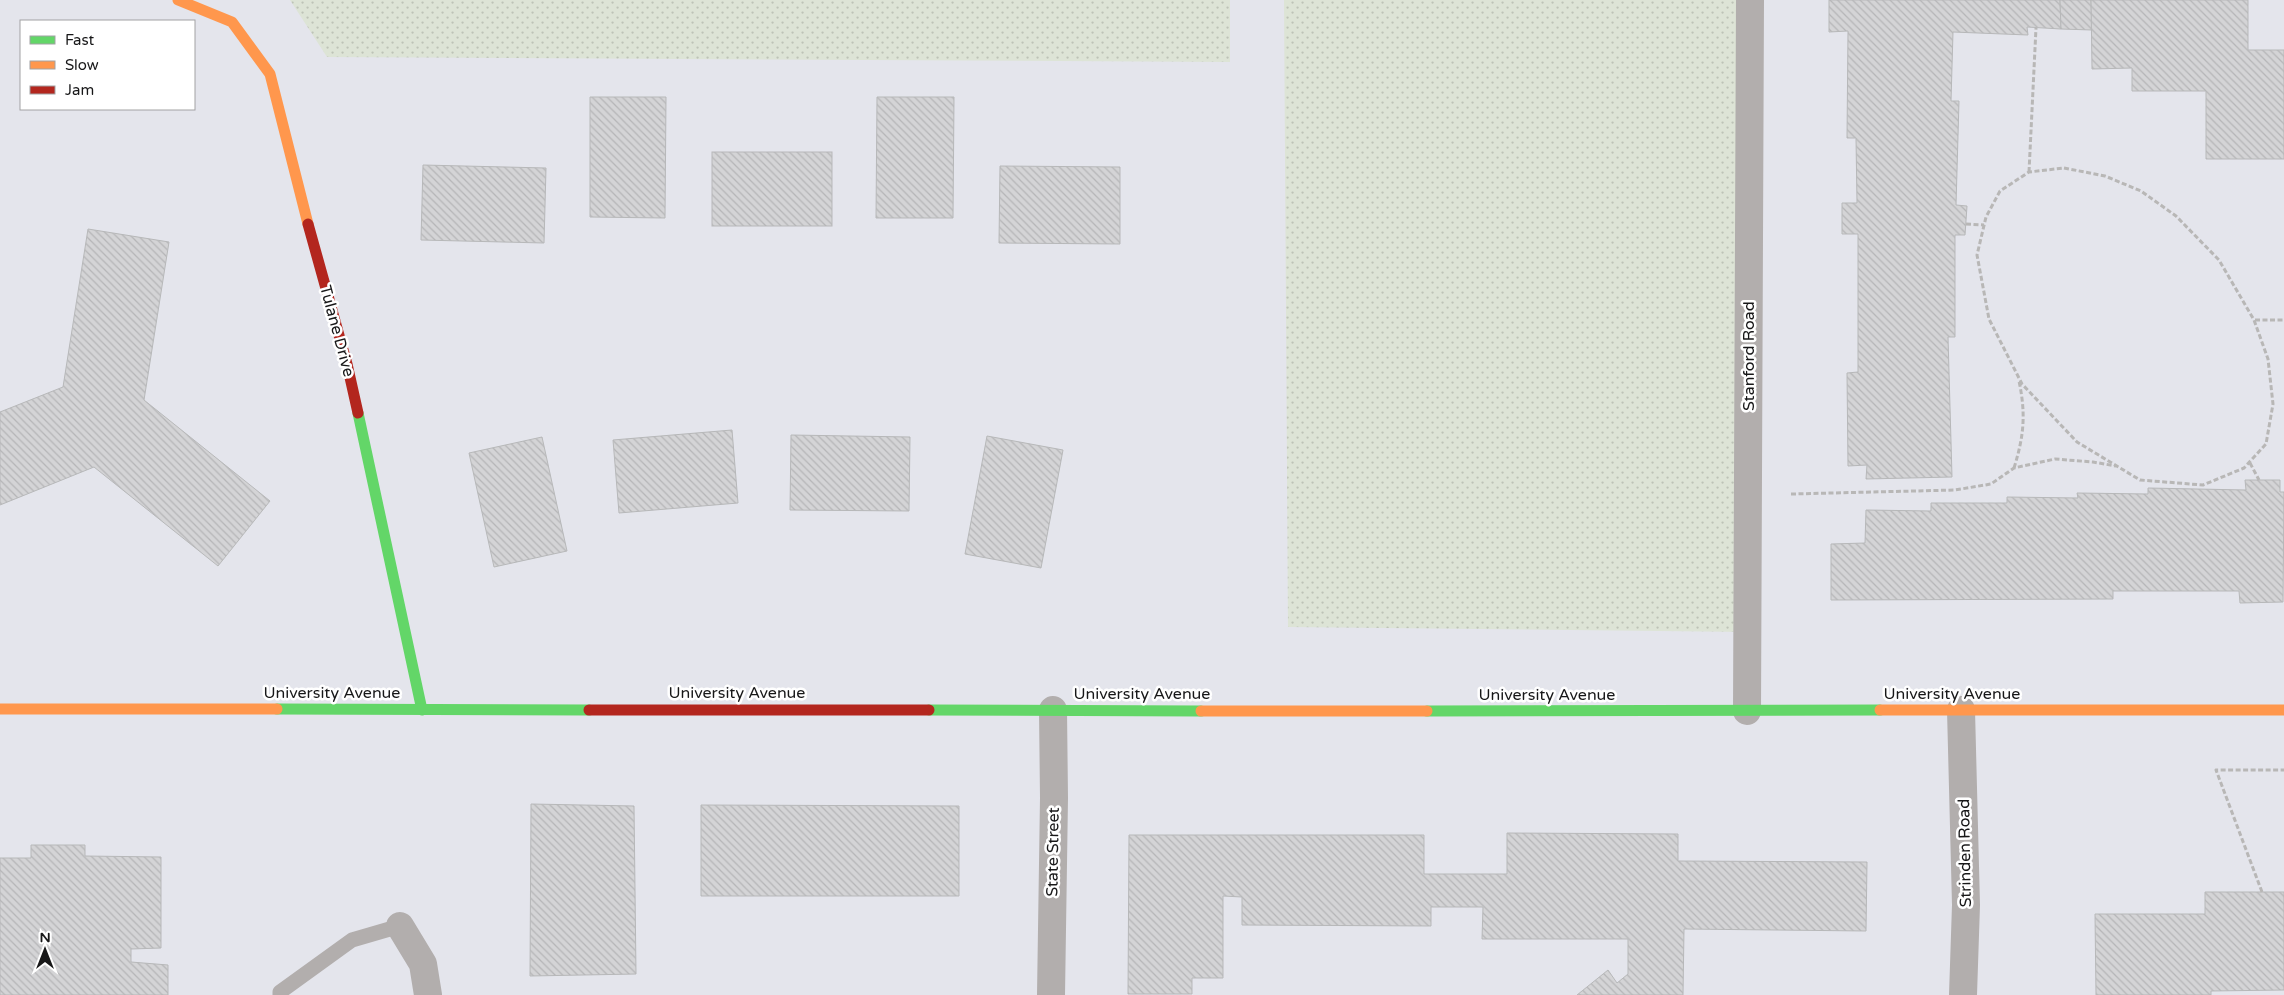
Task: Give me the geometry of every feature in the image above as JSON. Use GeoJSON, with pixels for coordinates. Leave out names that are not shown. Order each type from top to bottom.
{"type":"FeatureCollection","features":[{"type":"Feature","properties":{"kind":"street","name":"Tulane Drive"},"geometry":{"type":"LineString","coordinates":[[178,0],[232,22],[270,74],[301,199],[347,364],[422,710]]}},
{"type":"Feature","properties":{"kind":"street","name":"Stanford Road"},"geometry":{"type":"LineString","coordinates":[[1747,711],[1750,0]]}},
{"type":"Feature","properties":{"kind":"street","name":"University Avenue"},"geometry":{"type":"LineString","coordinates":[[0,709],[2284,710]]}},
{"type":"Feature","properties":{"kind":"street","name":"State Street"},"geometry":{"type":"LineString","coordinates":[[1051,995],[1053,710]]}},
{"type":"Feature","properties":{"kind":"street","name":"Strinden Road"},"geometry":{"type":"LineString","coordinates":[[1961,710],[1966,905],[1963,995]]}},
{"type":"Feature","properties":{"kind":"street"},"geometry":{"type":"LineString","coordinates":[[400,926],[423,964],[428,995]]}},
{"type":"Feature","properties":{"kind":"lane"},"geometry":{"type":"LineString","coordinates":[[280,995],[280,992],[352,940],[400,926]]}},
{"type":"Feature","properties":{"kind":"path"},"geometry":{"type":"LineString","coordinates":[[2029,172],[2036,28]]}},
{"type":"Feature","properties":{"kind":"path"},"geometry":{"type":"LineString","coordinates":[[2064,168],[2105,176],[2141,191],[2176,216],[2219,260],[2254,320],[2268,359],[2273,404],[2266,444],[2244,468],[2203,485],[2140,480],[2077,442],[2022,384],[1989,318],[1976,255],[1986,217],[2000,191],[2029,172],[2064,168]]}},
{"type":"Feature","properties":{"kind":"path"},"geometry":{"type":"LineString","coordinates":[[1966,224],[1984,225]]}},
{"type":"Feature","properties":{"kind":"path"},"geometry":{"type":"LineString","coordinates":[[2254,320],[2284,320]]}},
{"type":"Feature","properties":{"kind":"path"},"geometry":{"type":"LineString","coordinates":[[2014,468],[2022,441],[2024,406],[2018,376]]}},
{"type":"Feature","properties":{"kind":"path"},"geometry":{"type":"LineString","coordinates":[[1791,494],[1955,490],[1991,484],[2014,468],[2055,459],[2093,462],[2119,467]]}},
{"type":"Feature","properties":{"kind":"path"},"geometry":{"type":"LineString","coordinates":[[2250,463],[2259,480]]}},
{"type":"Feature","properties":{"kind":"path"},"geometry":{"type":"LineString","coordinates":[[2262,892],[2216,770],[2284,770]]}},
{"type":"Feature","properties":{"kind":"shaded area"},"geometry":{"type":"Polygon","coordinates":[[[0,0],[2284,0],[2284,995],[0,995],[0,0]]]}},
{"type":"Feature","properties":{"kind":"shaded area"},"geometry":{"type":"Polygon","coordinates":[[[290,0],[1230,0],[1230,62],[327,57],[290,0]]]}},
{"type":"Feature","properties":{"kind":"shaded area"},"geometry":{"type":"Polygon","coordinates":[[[1284,0],[1750,0],[1748,632],[1288,627],[1284,0]]]}},
{"type":"Feature","properties":{"kind":"building"},"geometry":{"type":"Polygon","coordinates":[[[1829,0],[2060,0],[2061,29],[2027,27],[2028,35],[1953,32],[1951,101],[1959,101],[1956,205],[1967,206],[1965,235],[1955,235],[1955,337],[1948,337],[1952,477],[1866,479],[1867,465],[1848,466],[1847,373],[1858,372],[1858,234],[1842,234],[1842,203],[1857,203],[1856,138],[1847,138],[1848,31],[1829,32],[1829,0]]]}},
{"type":"Feature","properties":{"kind":"building"},"geometry":{"type":"Polygon","coordinates":[[[2060,0],[2091,0],[2092,30],[2061,29],[2060,0]]]}},
{"type":"Feature","properties":{"kind":"building"},"geometry":{"type":"Polygon","coordinates":[[[2091,0],[2248,0],[2248,50],[2284,50],[2284,159],[2206,159],[2206,91],[2132,91],[2132,68],[2092,69],[2091,0]]]}},
{"type":"Feature","properties":{"kind":"building"},"geometry":{"type":"Polygon","coordinates":[[[590,97],[666,97],[665,218],[590,217],[590,97]]]}},
{"type":"Feature","properties":{"kind":"building"},"geometry":{"type":"Polygon","coordinates":[[[877,97],[954,97],[953,218],[876,218],[877,97]]]}},
{"type":"Feature","properties":{"kind":"building"},"geometry":{"type":"Polygon","coordinates":[[[712,152],[832,152],[832,226],[712,226],[712,152]]]}},
{"type":"Feature","properties":{"kind":"building"},"geometry":{"type":"Polygon","coordinates":[[[423,165],[546,168],[544,243],[421,240],[423,165]]]}},
{"type":"Feature","properties":{"kind":"building"},"geometry":{"type":"Polygon","coordinates":[[[1000,166],[1120,167],[1120,244],[999,243],[1000,166]]]}},
{"type":"Feature","properties":{"kind":"building"},"geometry":{"type":"Polygon","coordinates":[[[88,229],[169,242],[144,400],[270,501],[218,566],[94,467],[0,505],[0,412],[63,387],[88,229]]]}},
{"type":"Feature","properties":{"kind":"building"},"geometry":{"type":"Polygon","coordinates":[[[732,430],[738,503],[619,513],[613,440],[732,430]]]}},
{"type":"Feature","properties":{"kind":"building"},"geometry":{"type":"Polygon","coordinates":[[[791,435],[910,437],[909,511],[790,510],[791,435]]]}},
{"type":"Feature","properties":{"kind":"building"},"geometry":{"type":"Polygon","coordinates":[[[987,436],[1063,450],[1041,568],[965,554],[987,436]]]}},
{"type":"Feature","properties":{"kind":"building"},"geometry":{"type":"Polygon","coordinates":[[[542,437],[567,551],[494,567],[469,453],[542,437]]]}},
{"type":"Feature","properties":{"kind":"building"},"geometry":{"type":"Polygon","coordinates":[[[2245,480],[2280,480],[2280,492],[2284,492],[2283,602],[2240,603],[2239,591],[2113,591],[2113,599],[1831,600],[1831,544],[1865,543],[1866,510],[1931,511],[1931,503],[2007,503],[2007,497],[2078,498],[2077,493],[2148,494],[2148,488],[2246,490],[2245,480]]]}},
{"type":"Feature","properties":{"kind":"building"},"geometry":{"type":"Polygon","coordinates":[[[531,804],[634,806],[636,974],[530,976],[531,804]]]}},
{"type":"Feature","properties":{"kind":"building"},"geometry":{"type":"Polygon","coordinates":[[[701,805],[959,806],[959,896],[701,896],[701,805]]]}},
{"type":"Feature","properties":{"kind":"building"},"geometry":{"type":"Polygon","coordinates":[[[1507,833],[1678,834],[1678,861],[1867,862],[1866,931],[1684,929],[1683,995],[1577,995],[1608,970],[1617,983],[1628,974],[1628,939],[1482,939],[1483,907],[1431,907],[1431,926],[1242,925],[1242,897],[1223,896],[1223,978],[1192,978],[1192,994],[1128,994],[1129,835],[1424,835],[1424,874],[1507,874],[1507,833]]]}},
{"type":"Feature","properties":{"kind":"building"},"geometry":{"type":"Polygon","coordinates":[[[31,845],[85,845],[85,856],[161,857],[161,948],[131,949],[131,962],[168,965],[168,995],[0,995],[0,858],[31,858],[31,845]]]}},
{"type":"Feature","properties":{"kind":"building"},"geometry":{"type":"Polygon","coordinates":[[[2205,892],[2284,892],[2284,990],[2211,991],[2211,995],[2096,995],[2095,914],[2205,914],[2205,892]]]}},
{"type":"Feature","properties":{"kind":"traffic: fast"},"geometry":{"type":"LineString","coordinates":[[358,413],[422,710]]}},
{"type":"Feature","properties":{"kind":"traffic: fast"},"geometry":{"type":"LineString","coordinates":[[277,709],[589,710]]}},
{"type":"Feature","properties":{"kind":"traffic: fast"},"geometry":{"type":"LineString","coordinates":[[929,710],[1201,711]]}},
{"type":"Feature","properties":{"kind":"traffic: fast"},"geometry":{"type":"LineString","coordinates":[[1427,711],[1880,710]]}},
{"type":"Feature","properties":{"kind":"traffic: slow"},"geometry":{"type":"LineString","coordinates":[[178,0],[232,22],[270,74],[308,224]]}},
{"type":"Feature","properties":{"kind":"traffic: slow"},"geometry":{"type":"LineString","coordinates":[[0,709],[277,709]]}},
{"type":"Feature","properties":{"kind":"traffic: slow"},"geometry":{"type":"LineString","coordinates":[[1880,710],[2284,710]]}},
{"type":"Feature","properties":{"kind":"traffic: slow"},"geometry":{"type":"LineString","coordinates":[[1201,711],[1427,711]]}},
{"type":"Feature","properties":{"kind":"traffic: jam"},"geometry":{"type":"LineString","coordinates":[[308,224],[347,364],[358,413]]}},
{"type":"Feature","properties":{"kind":"traffic: jam"},"geometry":{"type":"LineString","coordinates":[[589,710],[929,710]]}}]}
